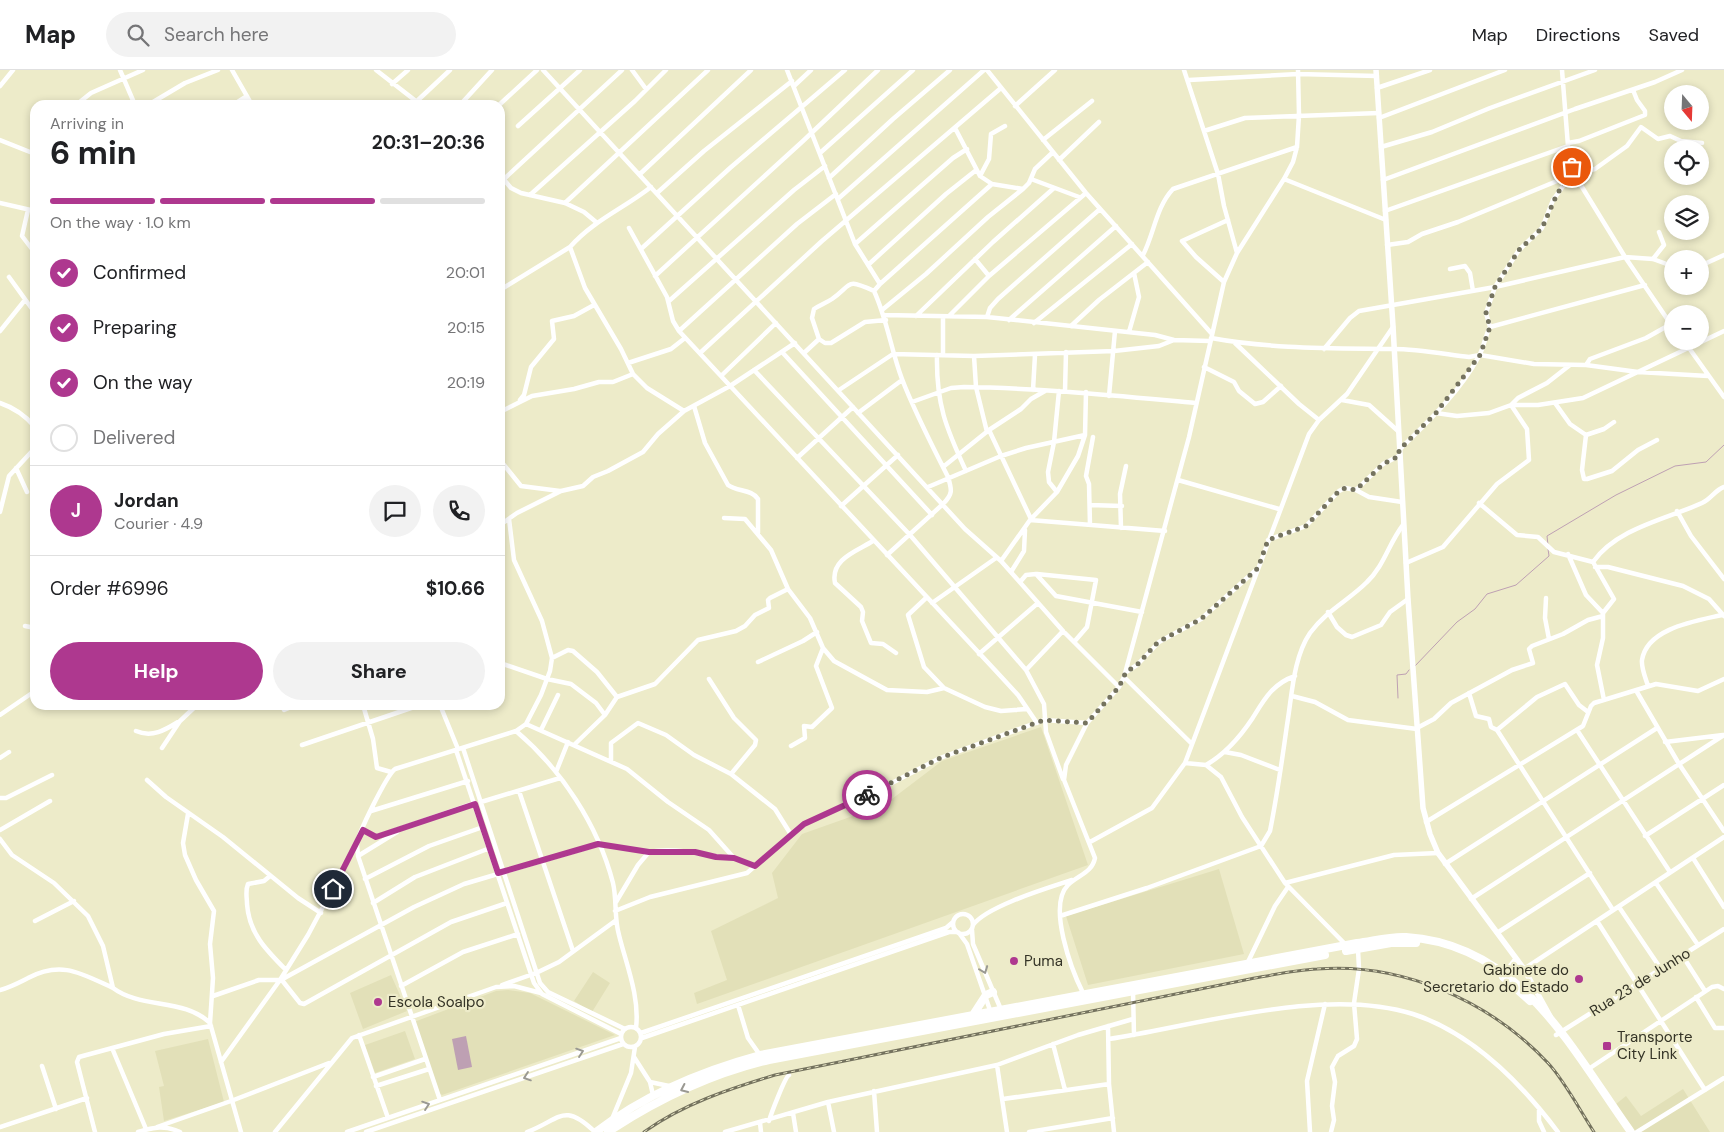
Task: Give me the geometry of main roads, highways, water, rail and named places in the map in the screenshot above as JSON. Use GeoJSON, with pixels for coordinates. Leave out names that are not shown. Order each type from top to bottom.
{"type":"FeatureCollection","features":[{"type":"Feature","properties":{"kind":"highway"},"geometry":{"type":"LineString","coordinates":[[608,1132],[632,1116],[684,1088],[743,1066],[992,1015],[1083,993],[1391,938],[1418,939],[1470,953],[1505,973],[1524,989],[1552,1019],[1558,1034],[1625,1132]]}},
{"type":"Feature","properties":{"kind":"highway"},"geometry":{"type":"LineString","coordinates":[[1003,1012],[1133,991],[1358,948],[1406,942],[1434,947],[1468,958],[1510,983],[1530,1001],[1587,1070],[1631,1132]]}},
{"type":"Feature","properties":{"kind":"highway"},"geometry":{"type":"LineString","coordinates":[[973,1015],[985,997],[993,992]]}},
{"type":"Feature","properties":{"kind":"highway"},"geometry":{"type":"LineString","coordinates":[[596,1132],[626,1110],[670,1086],[724,1065],[760,1055],[973,1015],[992,1015]]}},
{"type":"Feature","properties":{"kind":"waterway"},"geometry":{"type":"LineString","coordinates":[[1548,545],[1547,536],[1616,495],[1675,466],[1706,462],[1724,445]]}},
{"type":"Feature","properties":{"kind":"waterway"},"geometry":{"type":"LineString","coordinates":[[1415,666],[1457,622],[1475,609],[1487,594],[1516,585],[1549,556],[1548,549]]}},
{"type":"Feature","properties":{"kind":"waterway"},"geometry":{"type":"LineString","coordinates":[[1398,698],[1397,675],[1406,674],[1409,670]]}},
{"type":"Feature","properties":{"kind":"railway"},"geometry":{"type":"LineString","coordinates":[[644,1132],[690,1105],[775,1075],[1267,976],[1309,970],[1349,968],[1381,972],[1412,979],[1443,990],[1472,1004],[1499,1021],[1525,1041],[1554,1070],[1594,1132]]}},
{"type":"Feature","properties":{"kind":"place","name":"Puma"},"geometry":{"type":"Point","coordinates":[1014,961]}},
{"type":"Feature","properties":{"kind":"place","name":"Gabinete do Secretario do Estado"},"geometry":{"type":"Point","coordinates":[1579,979]}},
{"type":"Feature","properties":{"kind":"place","name":"Escola Soalpo"},"geometry":{"type":"Point","coordinates":[378,1002]}},
{"type":"Feature","properties":{"kind":"place","name":"Transporte City Link"},"geometry":{"type":"Point","coordinates":[1607,1046]}}]}
